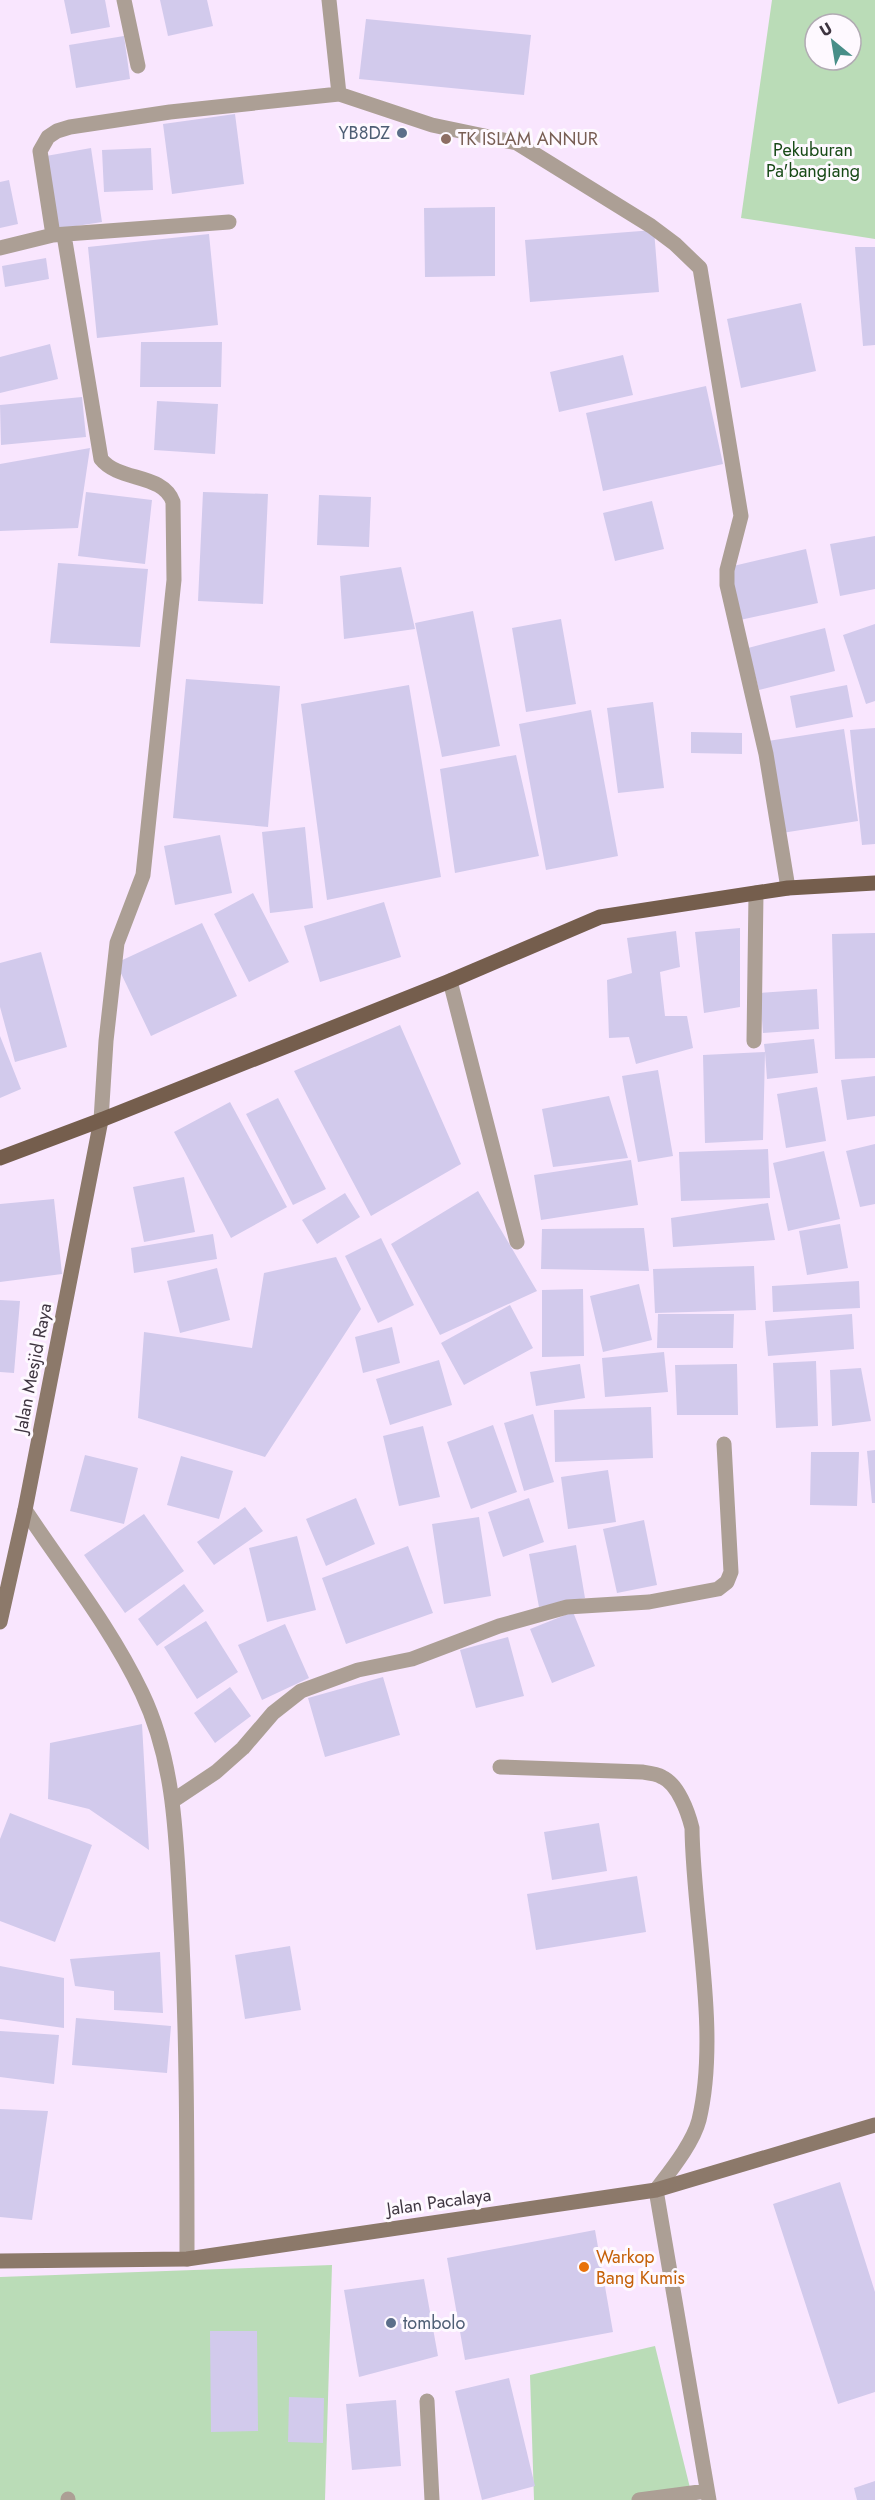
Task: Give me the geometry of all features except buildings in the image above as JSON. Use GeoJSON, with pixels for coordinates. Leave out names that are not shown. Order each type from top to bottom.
{"type":"FeatureCollection","features":[{"type":"Feature","properties":{"kind":"main road"},"geometry":{"type":"LineString","coordinates":[[0,1158],[102,1120],[450,981],[600,917],[789,888],[875,883]]}},
{"type":"Feature","properties":{"kind":"street"},"geometry":{"type":"LineString","coordinates":[[124,0],[138,66]]}},
{"type":"Feature","properties":{"kind":"street"},"geometry":{"type":"LineString","coordinates":[[329,0],[339,94]]}},
{"type":"Feature","properties":{"kind":"street"},"geometry":{"type":"LineString","coordinates":[[102,1120],[106,1041],[117,943],[143,876],[174,580],[173,502],[169,492],[162,486],[113,470],[101,459],[40,151],[48,136],[57,131],[170,112],[339,94],[432,125],[517,143],[651,226],[675,244],[700,268],[741,516],[727,570],[727,585],[766,754],[789,888]]}},
{"type":"Feature","properties":{"kind":"street"},"geometry":{"type":"LineString","coordinates":[[0,248],[58,235],[229,222]]}},
{"type":"Feature","properties":{"kind":"street"},"geometry":{"type":"LineString","coordinates":[[754,1041],[756,894]]}},
{"type":"Feature","properties":{"kind":"street"},"geometry":{"type":"LineString","coordinates":[[450,981],[517,1242]]}},
{"type":"Feature","properties":{"kind":"street","name":"Jalan Mesjid Raya"},"geometry":{"type":"LineString","coordinates":[[0,1622],[25,1510],[102,1120]]}},
{"type":"Feature","properties":{"kind":"street"},"geometry":{"type":"LineString","coordinates":[[174,1800],[216,1772],[243,1748],[273,1713],[301,1691],[358,1670],[412,1659],[499,1626],[567,1607],[650,1602],[718,1590],[727,1582],[731,1572],[724,1444]]}},
{"type":"Feature","properties":{"kind":"street"},"geometry":{"type":"LineString","coordinates":[[25,1510],[111,1636],[143,1694],[160,1739],[174,1800],[186,1997],[188,2259]]}},
{"type":"Feature","properties":{"kind":"street"},"geometry":{"type":"LineString","coordinates":[[500,1767],[642,1772],[664,1777],[679,1795],[692,1828],[706,2023],[705,2075],[699,2122],[681,2156],[656,2190],[708,2495],[639,2500]]}},
{"type":"Feature","properties":{"kind":"street","name":"Jalan Pacalaya"},"geometry":{"type":"LineString","coordinates":[[0,2261],[188,2259],[656,2190],[875,2125]]}},
{"type":"Feature","properties":{"kind":"street"},"geometry":{"type":"LineString","coordinates":[[427,2401],[432,2500]]}},
{"type":"Feature","properties":{"kind":"green space","name":"Pekuburan Pa'bangiang"},"geometry":{"type":"Polygon","coordinates":[[[772,0],[875,0],[875,239],[741,218],[772,0]]]}},
{"type":"Feature","properties":{"kind":"green space"},"geometry":{"type":"Polygon","coordinates":[[[332,2265],[325,2500],[0,2500],[0,2277],[332,2265]]]}},
{"type":"Feature","properties":{"kind":"green space"},"geometry":{"type":"Polygon","coordinates":[[[655,2346],[693,2500],[534,2500],[530,2375],[655,2346]]]}},
{"type":"Feature","properties":{"kind":"place","name":"YB8DZ"},"geometry":{"type":"Point","coordinates":[402,133]}},
{"type":"Feature","properties":{"kind":"place","name":"TK ISLAM ANNUR"},"geometry":{"type":"Point","coordinates":[446,139]}},
{"type":"Feature","properties":{"kind":"place","name":"Warkop Bang Kumis"},"geometry":{"type":"Point","coordinates":[584,2267]}},
{"type":"Feature","properties":{"kind":"place","name":"tombolo"},"geometry":{"type":"Point","coordinates":[391,2323]}}]}
